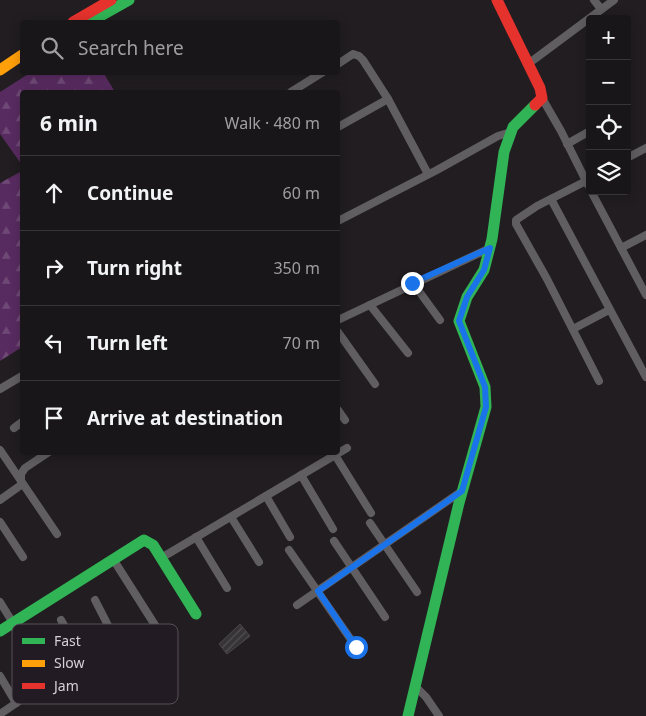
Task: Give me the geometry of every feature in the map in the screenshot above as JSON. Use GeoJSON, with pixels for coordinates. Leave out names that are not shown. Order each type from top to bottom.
{"type":"FeatureCollection","features":[{"type":"Feature","properties":{"kind":"street"},"geometry":{"type":"LineString","coordinates":[[77,20],[111,0]]}},
{"type":"Feature","properties":{"kind":"street"},"geometry":{"type":"LineString","coordinates":[[94,20],[129,0]]}},
{"type":"Feature","properties":{"kind":"street"},"geometry":{"type":"LineString","coordinates":[[497,0],[540,88],[542,98],[586,179]]}},
{"type":"Feature","properties":{"kind":"street"},"geometry":{"type":"LineString","coordinates":[[594,0],[601,9]]}},
{"type":"Feature","properties":{"kind":"street"},"geometry":{"type":"LineString","coordinates":[[528,64],[614,0]]}},
{"type":"Feature","properties":{"kind":"street"},"geometry":{"type":"LineString","coordinates":[[340,63],[353,54],[359,56],[388,99],[428,174]]}},
{"type":"Feature","properties":{"kind":"street"},"geometry":{"type":"LineString","coordinates":[[0,70],[20,56]]}},
{"type":"Feature","properties":{"kind":"street"},"geometry":{"type":"LineString","coordinates":[[0,80],[20,66]]}},
{"type":"Feature","properties":{"kind":"street"},"geometry":{"type":"LineString","coordinates":[[294,90],[318,75]]}},
{"type":"Feature","properties":{"kind":"street"},"geometry":{"type":"LineString","coordinates":[[408,716],[462,491],[486,407],[485,387],[459,321],[467,297],[484,270],[490,248],[504,152],[511,132],[513,127],[542,98]]}},
{"type":"Feature","properties":{"kind":"street"},"geometry":{"type":"LineString","coordinates":[[340,126],[388,99]]}},
{"type":"Feature","properties":{"kind":"street"},"geometry":{"type":"LineString","coordinates":[[340,220],[498,136],[511,132]]}},
{"type":"Feature","properties":{"kind":"street"},"geometry":{"type":"LineString","coordinates":[[567,144],[586,133]]}},
{"type":"Feature","properties":{"kind":"street"},"geometry":{"type":"LineString","coordinates":[[631,156],[646,148]]}},
{"type":"Feature","properties":{"kind":"street"},"geometry":{"type":"LineString","coordinates":[[586,186],[551,199],[518,217],[516,224],[599,381]]}},
{"type":"Feature","properties":{"kind":"street"},"geometry":{"type":"LineString","coordinates":[[594,195],[646,295]]}},
{"type":"Feature","properties":{"kind":"street"},"geometry":{"type":"LineString","coordinates":[[551,199],[646,377]]}},
{"type":"Feature","properties":{"kind":"street"},"geometry":{"type":"LineString","coordinates":[[621,248],[646,235]]}},
{"type":"Feature","properties":{"kind":"street"},"geometry":{"type":"LineString","coordinates":[[340,319],[412,283],[490,248]]}},
{"type":"Feature","properties":{"kind":"street"},"geometry":{"type":"LineString","coordinates":[[412,283],[440,320]]}},
{"type":"Feature","properties":{"kind":"street"},"geometry":{"type":"LineString","coordinates":[[370,304],[408,353]]}},
{"type":"Feature","properties":{"kind":"street"},"geometry":{"type":"LineString","coordinates":[[573,330],[609,310]]}},
{"type":"Feature","properties":{"kind":"street"},"geometry":{"type":"LineString","coordinates":[[340,335],[375,384]]}},
{"type":"Feature","properties":{"kind":"street"},"geometry":{"type":"LineString","coordinates":[[0,390],[20,377]]}},
{"type":"Feature","properties":{"kind":"street"},"geometry":{"type":"LineString","coordinates":[[340,412],[346,420]]}},
{"type":"Feature","properties":{"kind":"street"},"geometry":{"type":"LineString","coordinates":[[14,428],[20,424]]}},
{"type":"Feature","properties":{"kind":"street"},"geometry":{"type":"LineString","coordinates":[[340,452],[347,448]]}},
{"type":"Feature","properties":{"kind":"street"},"geometry":{"type":"LineString","coordinates":[[0,450],[57,534]]}},
{"type":"Feature","properties":{"kind":"street"},"geometry":{"type":"LineString","coordinates":[[0,500],[18,488],[22,482],[21,474],[25,468],[44,455]]}},
{"type":"Feature","properties":{"kind":"street"},"geometry":{"type":"LineString","coordinates":[[161,558],[335,455],[371,513]]}},
{"type":"Feature","properties":{"kind":"street"},"geometry":{"type":"LineString","coordinates":[[301,476],[332,529]]}},
{"type":"Feature","properties":{"kind":"street"},"geometry":{"type":"LineString","coordinates":[[297,605],[462,491]]}},
{"type":"Feature","properties":{"kind":"street"},"geometry":{"type":"LineString","coordinates":[[266,496],[290,537]]}},
{"type":"Feature","properties":{"kind":"street"},"geometry":{"type":"LineString","coordinates":[[231,517],[259,562]]}},
{"type":"Feature","properties":{"kind":"street"},"geometry":{"type":"LineString","coordinates":[[0,522],[23,557]]}},
{"type":"Feature","properties":{"kind":"street"},"geometry":{"type":"LineString","coordinates":[[370,523],[417,592]]}},
{"type":"Feature","properties":{"kind":"street"},"geometry":{"type":"LineString","coordinates":[[196,538],[227,588]]}},
{"type":"Feature","properties":{"kind":"street"},"geometry":{"type":"LineString","coordinates":[[0,631],[144,540],[148,540],[153,545],[196,614]]}},
{"type":"Feature","properties":{"kind":"street"},"geometry":{"type":"LineString","coordinates":[[334,541],[385,617]]}},
{"type":"Feature","properties":{"kind":"street"},"geometry":{"type":"LineString","coordinates":[[289,550],[356,647]]}},
{"type":"Feature","properties":{"kind":"street"},"geometry":{"type":"LineString","coordinates":[[112,559],[154,624]]}},
{"type":"Feature","properties":{"kind":"street"},"geometry":{"type":"LineString","coordinates":[[95,600],[107,624]]}},
{"type":"Feature","properties":{"kind":"street"},"geometry":{"type":"LineString","coordinates":[[0,602],[13,623]]}},
{"type":"Feature","properties":{"kind":"street"},"geometry":{"type":"LineString","coordinates":[[61,620],[63,624]]}},
{"type":"Feature","properties":{"kind":"street"},"geometry":{"type":"LineString","coordinates":[[0,676],[12,696]]}},
{"type":"Feature","properties":{"kind":"street"},"geometry":{"type":"LineString","coordinates":[[415,686],[426,697],[439,716]]}},
{"type":"Feature","properties":{"kind":"street"},"geometry":{"type":"LineString","coordinates":[[0,714],[15,704]]}},
{"type":"Feature","properties":{"kind":"green space"},"geometry":{"type":"Polygon","coordinates":[[[27,75],[105,75],[114,90],[20,90],[20,162],[0,134],[0,92],[27,75]]]}},
{"type":"Feature","properties":{"kind":"green space"},"geometry":{"type":"Polygon","coordinates":[[[20,172],[20,348],[0,361],[0,183],[20,172]]]}},
{"type":"Feature","properties":{"kind":"building"},"geometry":{"type":"Polygon","coordinates":[[[240,624],[250,636],[227,654],[219,644],[240,624]]]}},
{"type":"Feature","properties":{"kind":"traffic: fast"},"geometry":{"type":"LineString","coordinates":[[94,20],[129,0]]}},
{"type":"Feature","properties":{"kind":"traffic: fast"},"geometry":{"type":"LineString","coordinates":[[408,716],[459,503],[486,407],[485,387],[459,321],[467,297],[484,270],[492,239],[504,152],[513,127],[535,105]]}},
{"type":"Feature","properties":{"kind":"traffic: fast"},"geometry":{"type":"LineString","coordinates":[[0,631],[144,540],[153,545],[196,614]]}},
{"type":"Feature","properties":{"kind":"traffic: slow"},"geometry":{"type":"LineString","coordinates":[[0,70],[20,56]]}},
{"type":"Feature","properties":{"kind":"traffic: jam"},"geometry":{"type":"LineString","coordinates":[[76,20],[111,0]]}},
{"type":"Feature","properties":{"kind":"traffic: jam"},"geometry":{"type":"LineString","coordinates":[[497,0],[540,88],[542,98],[535,105]]}},
{"type":"Feature","properties":{"kind":"route"},"geometry":{"type":"LineString","coordinates":[[356,647],[318,591],[462,491],[486,407],[485,387],[459,321],[460,313],[467,297],[484,270],[490,248],[412,283]]}}]}
